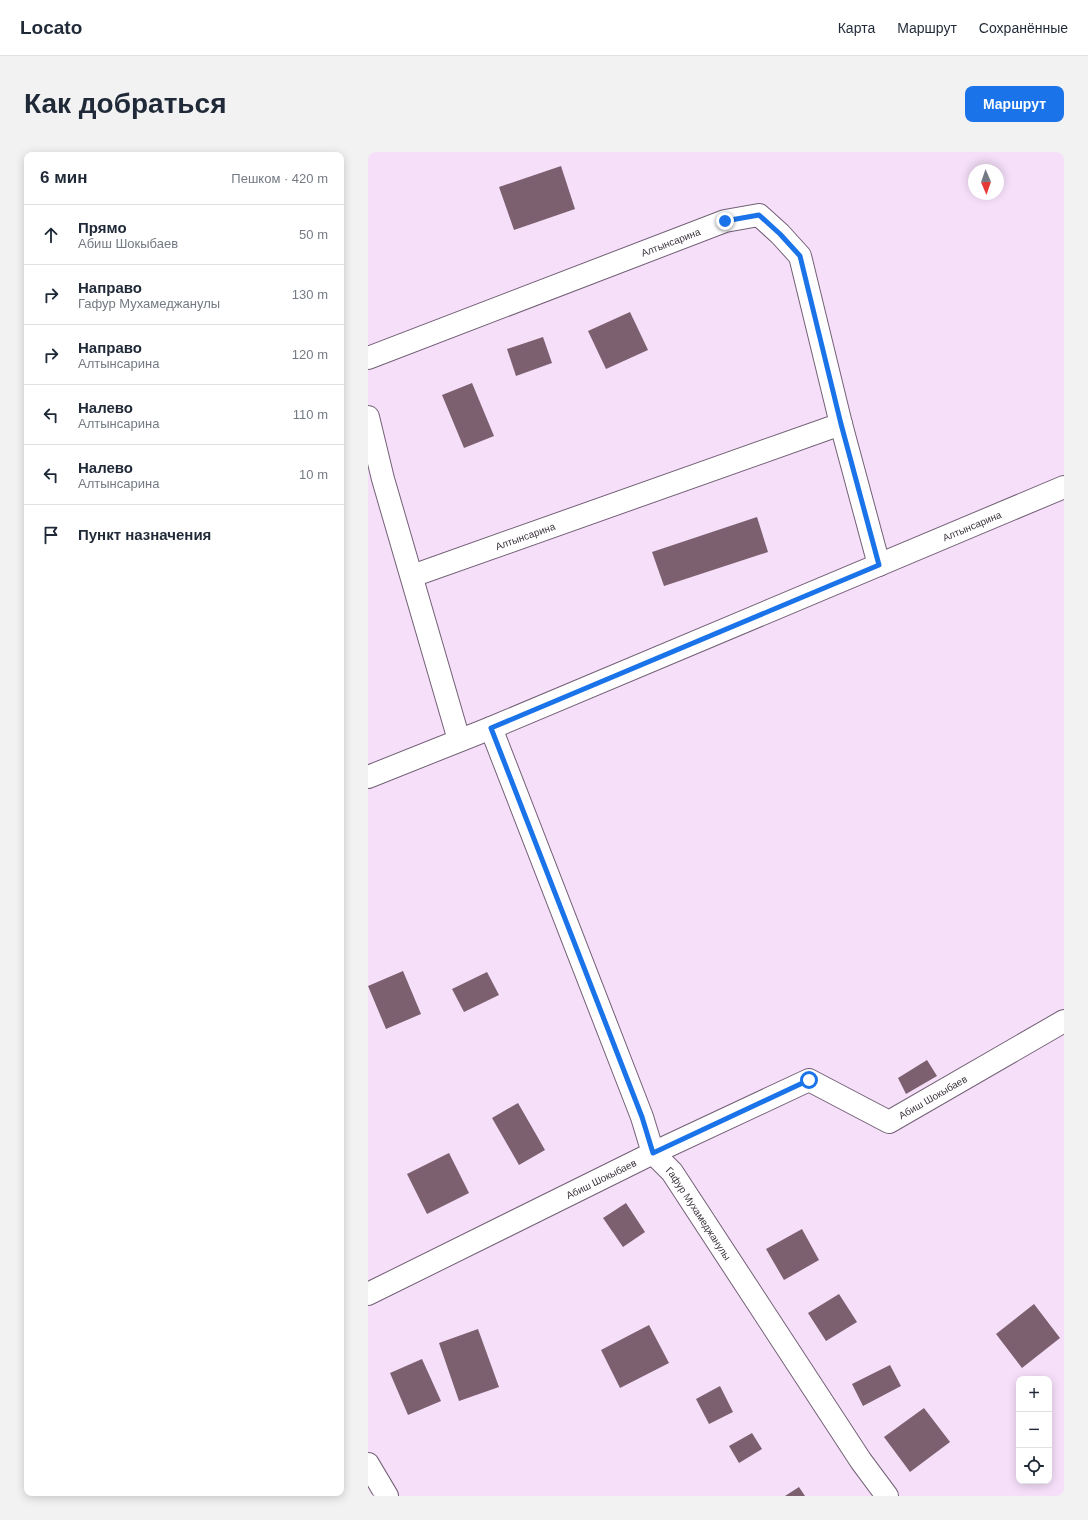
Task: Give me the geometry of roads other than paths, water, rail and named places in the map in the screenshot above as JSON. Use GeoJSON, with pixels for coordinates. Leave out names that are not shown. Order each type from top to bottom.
{"type":"FeatureCollection","features":[{"type":"Feature","properties":{"kind":"street","name":"Алтынсарина"},"geometry":{"type":"LineString","coordinates":[[368,358],[725,221],[759,215],[780,234],[800,256],[841,424],[879,565]]}},
{"type":"Feature","properties":{"kind":"street"},"geometry":{"type":"LineString","coordinates":[[368,418],[383,479],[459,740]]}},
{"type":"Feature","properties":{"kind":"street","name":"Алтынсарина"},"geometry":{"type":"LineString","coordinates":[[412,576],[841,424]]}},
{"type":"Feature","properties":{"kind":"street","name":"Алтынсарина"},"geometry":{"type":"LineString","coordinates":[[368,777],[491,728],[1064,487]]}},
{"type":"Feature","properties":{"kind":"street","name":"Гафур Мухамеджанулы"},"geometry":{"type":"LineString","coordinates":[[491,728],[642,1117],[653,1153],[672,1172],[861,1461],[886,1496]]}},
{"type":"Feature","properties":{"kind":"street","name":"Абиш Шокыбаев"},"geometry":{"type":"LineString","coordinates":[[368,1294],[653,1153],[809,1080],[889,1122],[1064,1021]]}},
{"type":"Feature","properties":{"kind":"street"},"geometry":{"type":"LineString","coordinates":[[368,1464],[387,1496]]}}]}
